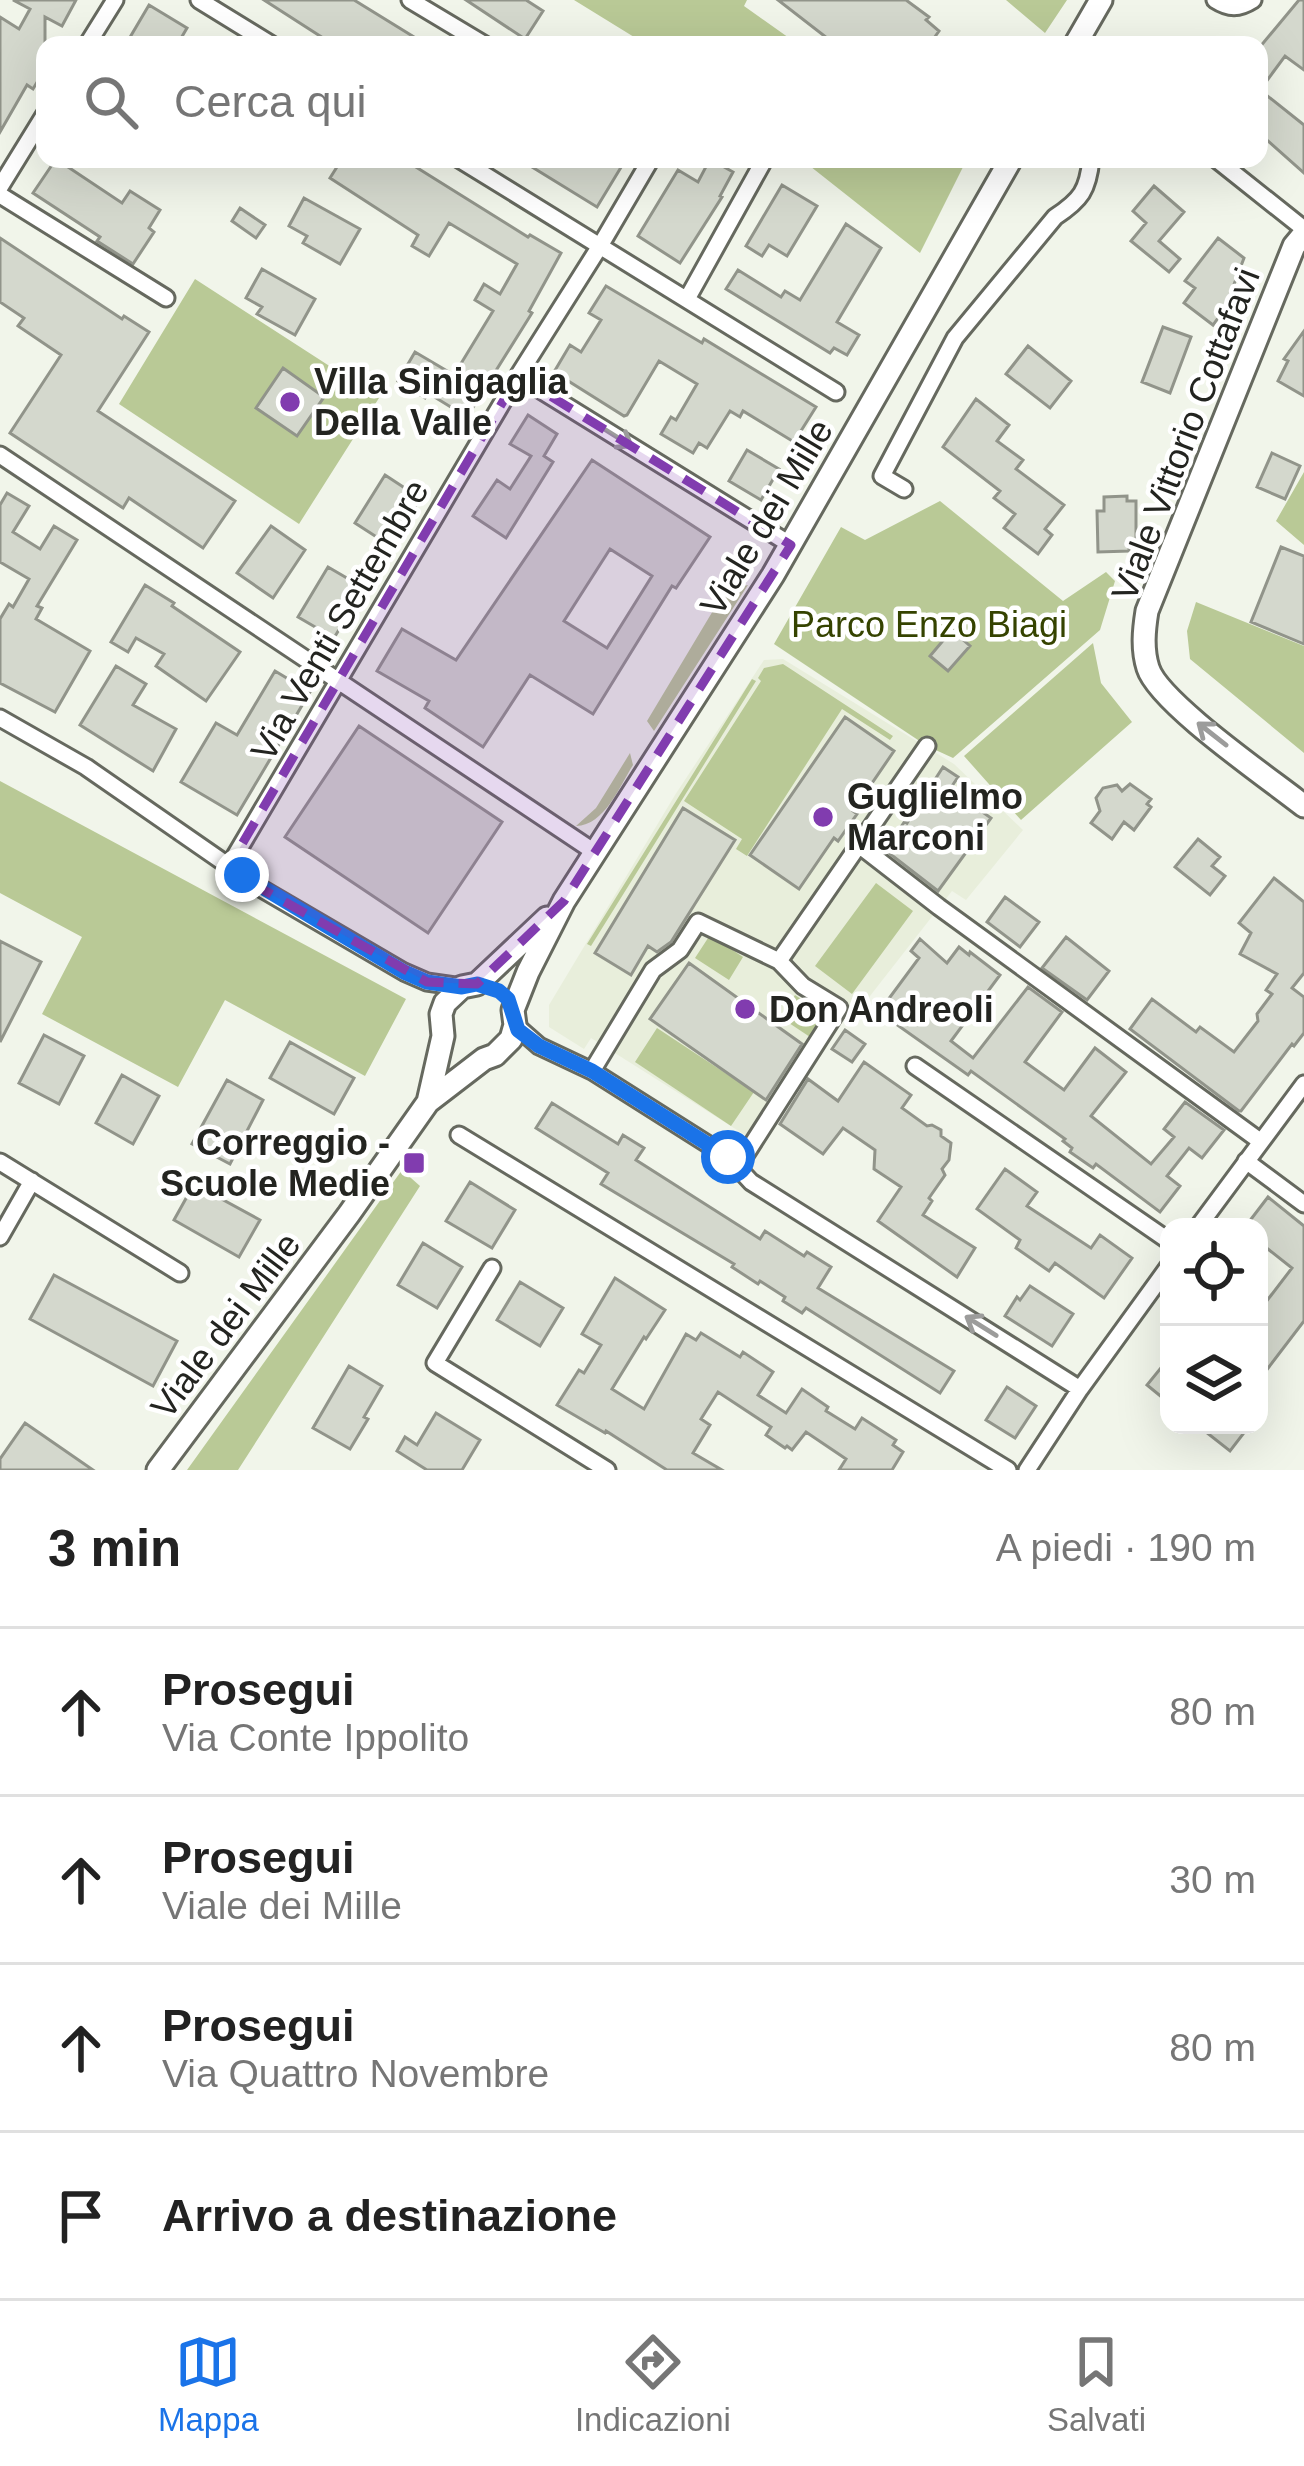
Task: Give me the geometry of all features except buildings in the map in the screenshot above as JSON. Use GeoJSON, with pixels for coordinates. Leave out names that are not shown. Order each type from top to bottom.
{"type":"FeatureCollection","features":[{"type":"Feature","properties":{"kind":"main road"},"geometry":{"type":"LineString","coordinates":[[1080,36],[1101,0]]}},
{"type":"Feature","properties":{"kind":"main road","name":"Viale dei Mille"},"geometry":{"type":"LineString","coordinates":[[158,1470],[428,1102],[511,1039],[528,972],[564,901],[791,545],[1006,168]]}},
{"type":"Feature","properties":{"kind":"main road","name":"Viale Vittorio Cottafavi"},"geometry":{"type":"LineString","coordinates":[[1304,232],[1294,246],[1147,611],[1143,640],[1148,671],[1175,705],[1304,806]]}},
{"type":"Feature","properties":{"kind":"main road","name":"Viale dei Mille"},"geometry":{"type":"LineString","coordinates":[[428,1102],[445,1003],[508,958],[564,901]]}},
{"type":"Feature","properties":{"kind":"main road"},"geometry":{"type":"LineString","coordinates":[[470,986],[499,991],[508,999],[514,1017]]}},
{"type":"Feature","properties":{"kind":"main road"},"geometry":{"type":"LineString","coordinates":[[442,1025],[449,1047],[459,1055],[484,1059]]}},
{"type":"Feature","properties":{"kind":"street"},"geometry":{"type":"LineString","coordinates":[[93,36],[115,0]]}},
{"type":"Feature","properties":{"kind":"street"},"geometry":{"type":"LineString","coordinates":[[199,0],[257,36]]}},
{"type":"Feature","properties":{"kind":"street"},"geometry":{"type":"LineString","coordinates":[[410,0],[469,36]]}},
{"type":"Feature","properties":{"kind":"street"},"geometry":{"type":"LineString","coordinates":[[1215,0],[1232,8],[1253,0]]}},
{"type":"Feature","properties":{"kind":"street"},"geometry":{"type":"LineString","coordinates":[[36,129],[0,191],[166,298]]}},
{"type":"Feature","properties":{"kind":"street"},"geometry":{"type":"LineString","coordinates":[[474,168],[836,392]]}},
{"type":"Feature","properties":{"kind":"street","name":"Via Venti Settembre"},"geometry":{"type":"LineString","coordinates":[[229,866],[646,168]]}},
{"type":"Feature","properties":{"kind":"street"},"geometry":{"type":"LineString","coordinates":[[687,299],[760,168]]}},
{"type":"Feature","properties":{"kind":"street"},"geometry":{"type":"LineString","coordinates":[[904,489],[882,476],[955,338],[1055,218],[1073,206],[1089,184],[1090,168]]}},
{"type":"Feature","properties":{"kind":"street"},"geometry":{"type":"LineString","coordinates":[[1227,168],[1304,232]]}},
{"type":"Feature","properties":{"kind":"street"},"geometry":{"type":"LineString","coordinates":[[518,376],[791,545]]}},
{"type":"Feature","properties":{"kind":"street"},"geometry":{"type":"LineString","coordinates":[[0,455],[596,853]]}},
{"type":"Feature","properties":{"kind":"street"},"geometry":{"type":"LineString","coordinates":[[0,718],[86,767],[262,889],[404,972],[427,982],[470,986]]}},
{"type":"Feature","properties":{"kind":"street"},"geometry":{"type":"LineString","coordinates":[[779,961],[927,746]]}},
{"type":"Feature","properties":{"kind":"street"},"geometry":{"type":"LineString","coordinates":[[859,845],[1260,1142]]}},
{"type":"Feature","properties":{"kind":"street"},"geometry":{"type":"LineString","coordinates":[[592,1071],[653,970],[680,950],[698,922],[779,961],[803,986],[839,1008],[737,1168]]}},
{"type":"Feature","properties":{"kind":"street"},"geometry":{"type":"LineString","coordinates":[[404,972],[423,988],[442,1025]]}},
{"type":"Feature","properties":{"kind":"street"},"geometry":{"type":"LineString","coordinates":[[514,1017],[539,1046],[592,1071],[728,1157],[751,1182],[1080,1389]]}},
{"type":"Feature","properties":{"kind":"street"},"geometry":{"type":"LineString","coordinates":[[915,1066],[1160,1234]]}},
{"type":"Feature","properties":{"kind":"street"},"geometry":{"type":"LineString","coordinates":[[1205,1218],[1304,1084]]}},
{"type":"Feature","properties":{"kind":"street"},"geometry":{"type":"LineString","coordinates":[[459,1135],[1008,1470]]}},
{"type":"Feature","properties":{"kind":"street"},"geometry":{"type":"LineString","coordinates":[[1246,1161],[1304,1204]]}},
{"type":"Feature","properties":{"kind":"street"},"geometry":{"type":"LineString","coordinates":[[0,1162],[180,1273]]}},
{"type":"Feature","properties":{"kind":"street"},"geometry":{"type":"LineString","coordinates":[[0,1237],[32,1181]]}},
{"type":"Feature","properties":{"kind":"street"},"geometry":{"type":"LineString","coordinates":[[491,1268],[435,1364],[607,1470]]}},
{"type":"Feature","properties":{"kind":"street"},"geometry":{"type":"LineString","coordinates":[[1027,1470],[1160,1278]]}},
{"type":"Feature","properties":{"kind":"highlighted area"},"geometry":{"type":"Polygon","coordinates":[[[518,376],[791,545],[564,901],[477,984],[427,982],[229,866],[518,376]]]}},
{"type":"Feature","properties":{"kind":"shaded area"},"geometry":{"type":"Polygon","coordinates":[[[783,659],[954,764],[1023,830],[966,900],[952,891],[852,1019],[843,1018],[761,1140],[753,1140],[591,1038],[584,1049],[549,1027],[549,1005],[675,795],[764,660],[783,659]]]}},
{"type":"Feature","properties":{"kind":"green space"},"geometry":{"type":"Polygon","coordinates":[[[574,0],[747,0],[744,6],[786,36],[632,36],[574,0]]]}},
{"type":"Feature","properties":{"kind":"green space"},"geometry":{"type":"Polygon","coordinates":[[[1006,0],[1067,0],[1045,33],[1006,0]]]}},
{"type":"Feature","properties":{"kind":"green space"},"geometry":{"type":"Polygon","coordinates":[[[812,168],[962,168],[920,253],[812,168]]]}},
{"type":"Feature","properties":{"kind":"green space"},"geometry":{"type":"Polygon","coordinates":[[[195,279],[379,398],[299,524],[119,404],[195,279]]]}},
{"type":"Feature","properties":{"kind":"green space"},"geometry":{"type":"Polygon","coordinates":[[[1304,472],[1304,545],[1276,521],[1304,472]]]}},
{"type":"Feature","properties":{"kind":"green space","name":"Parco Enzo Biagi"},"geometry":{"type":"Polygon","coordinates":[[[940,501],[1063,601],[1106,572],[1115,581],[1100,630],[953,758],[927,746],[774,644],[841,527],[865,540],[940,501]]]}},
{"type":"Feature","properties":{"kind":"green space"},"geometry":{"type":"Polygon","coordinates":[[[748,585],[654,731],[647,721],[726,589],[748,585]]]}},
{"type":"Feature","properties":{"kind":"green space"},"geometry":{"type":"Polygon","coordinates":[[[1196,602],[1304,646],[1304,753],[1190,659],[1187,631],[1196,602]]]}},
{"type":"Feature","properties":{"kind":"green space"},"geometry":{"type":"Polygon","coordinates":[[[1093,643],[1101,683],[1132,722],[1021,820],[964,756],[1093,643]]]}},
{"type":"Feature","properties":{"kind":"green space"},"geometry":{"type":"Polygon","coordinates":[[[783,664],[893,736],[890,740],[842,709],[747,856],[736,849],[742,839],[684,801],[761,681],[764,668],[783,664]]]}},
{"type":"Feature","properties":{"kind":"green space"},"geometry":{"type":"Polygon","coordinates":[[[752,679],[756,681],[591,946],[587,944],[752,679]]]}},
{"type":"Feature","properties":{"kind":"green space"},"geometry":{"type":"Polygon","coordinates":[[[630,753],[633,765],[610,803],[595,819],[576,826],[596,808],[630,753]]]}},
{"type":"Feature","properties":{"kind":"green space"},"geometry":{"type":"Polygon","coordinates":[[[0,781],[406,999],[365,1076],[225,1000],[178,1087],[42,1014],[82,937],[0,893],[0,781]]]}},
{"type":"Feature","properties":{"kind":"green space"},"geometry":{"type":"Polygon","coordinates":[[[876,883],[913,911],[852,994],[815,966],[876,883]]]}},
{"type":"Feature","properties":{"kind":"green space"},"geometry":{"type":"Polygon","coordinates":[[[710,935],[743,957],[729,980],[695,958],[710,935]]]}},
{"type":"Feature","properties":{"kind":"green space"},"geometry":{"type":"Polygon","coordinates":[[[795,995],[828,1017],[813,1039],[780,1017],[795,995]]]}},
{"type":"Feature","properties":{"kind":"green space"},"geometry":{"type":"Polygon","coordinates":[[[657,1028],[754,1092],[731,1126],[635,1062],[657,1028]]]}},
{"type":"Feature","properties":{"kind":"green space"},"geometry":{"type":"Polygon","coordinates":[[[402,1170],[420,1186],[238,1470],[187,1470],[402,1170]]]}},
{"type":"Feature","properties":{"kind":"place","name":"Villa Sinigaglia Della Valle"},"geometry":{"type":"Point","coordinates":[290,402]}},
{"type":"Feature","properties":{"kind":"place","name":"Guglielmo Marconi"},"geometry":{"type":"Point","coordinates":[823,817]}},
{"type":"Feature","properties":{"kind":"place","name":"Don Andreoli"},"geometry":{"type":"Point","coordinates":[745,1009]}},
{"type":"Feature","properties":{"kind":"place","name":"Correggio - Scuole Medie"},"geometry":{"type":"Point","coordinates":[414,1163]}},
{"type":"Feature","properties":{"kind":"route"},"geometry":{"type":"LineString","coordinates":[[242,875],[404,972],[427,982],[477,984],[499,991],[513,1010],[514,1025],[539,1046],[592,1071],[728,1157]]}}]}
